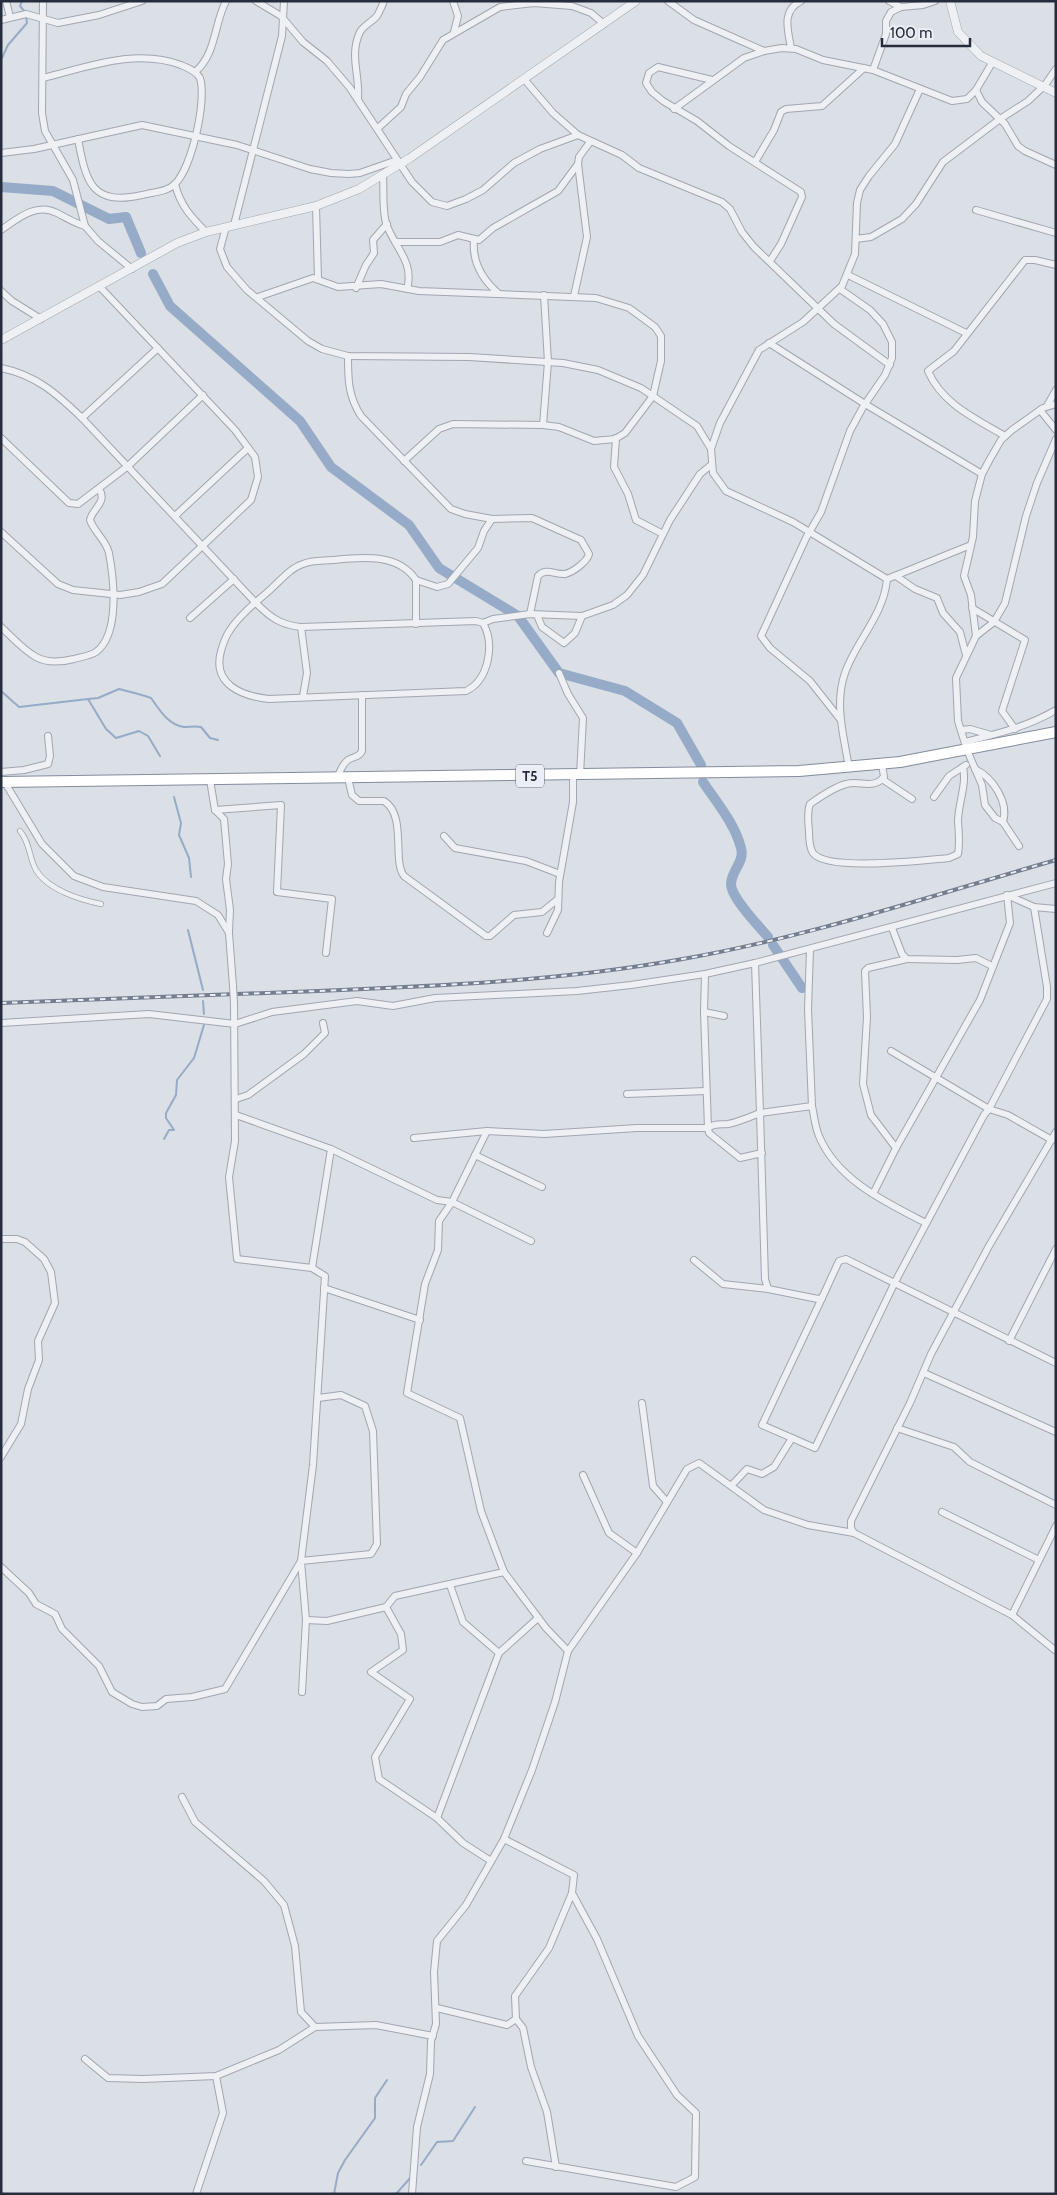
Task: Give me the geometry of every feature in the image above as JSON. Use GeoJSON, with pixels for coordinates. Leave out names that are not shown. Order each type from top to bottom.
{"type":"FeatureCollection","features":[{"type":"Feature","properties":{"kind":"highway","name":"T5"},"geometry":{"type":"LineString","coordinates":[[2,778],[210,780],[755,772],[849,768],[882,764],[966,746],[1056,732]]}},
{"type":"Feature","properties":{"kind":"street"},"geometry":{"type":"LineString","coordinates":[[6,1],[10,17]]}},
{"type":"Feature","properties":{"kind":"street"},"geometry":{"type":"LineString","coordinates":[[43,1],[43,123],[73,180],[85,226],[98,241],[132,269]]}},
{"type":"Feature","properties":{"kind":"street"},"geometry":{"type":"LineString","coordinates":[[1,20],[26,14],[58,24],[99,15],[142,1]]}},
{"type":"Feature","properties":{"kind":"street"},"geometry":{"type":"LineString","coordinates":[[195,72],[208,58],[213,34],[226,1]]}},
{"type":"Feature","properties":{"kind":"street"},"geometry":{"type":"LineString","coordinates":[[256,1],[278,12],[303,42],[327,61],[358,98],[398,162],[432,202],[446,206],[466,199],[482,190],[514,163],[540,148],[578,136]]}},
{"type":"Feature","properties":{"kind":"street"},"geometry":{"type":"LineString","coordinates":[[284,1],[282,36],[254,151],[230,226],[220,249],[222,256],[239,283],[258,297],[308,341],[322,349],[348,356],[469,357],[548,362],[598,370],[653,396],[697,426],[711,448]]}},
{"type":"Feature","properties":{"kind":"street"},"geometry":{"type":"LineString","coordinates":[[358,98],[358,80],[353,60],[357,39],[363,27],[378,15],[384,1]]}},
{"type":"Feature","properties":{"kind":"street"},"geometry":{"type":"LineString","coordinates":[[453,1],[458,16],[454,32]]}},
{"type":"Feature","properties":{"kind":"street"},"geometry":{"type":"LineString","coordinates":[[1,340],[177,243],[206,232],[316,206],[359,189],[383,175],[398,162],[524,79],[636,1]]}},
{"type":"Feature","properties":{"kind":"street"},"geometry":{"type":"LineString","coordinates":[[668,1],[694,20],[764,51]]}},
{"type":"Feature","properties":{"kind":"street"},"geometry":{"type":"LineString","coordinates":[[791,48],[787,18],[794,6],[801,1]]}},
{"type":"Feature","properties":{"kind":"street"},"geometry":{"type":"LineString","coordinates":[[889,1],[901,7]]}},
{"type":"Feature","properties":{"kind":"street"},"geometry":{"type":"LineString","coordinates":[[873,70],[886,34],[888,16],[901,7],[923,5],[935,1]]}},
{"type":"Feature","properties":{"kind":"street"},"geometry":{"type":"LineString","coordinates":[[950,1],[954,21],[963,39],[992,63],[1056,94]]}},
{"type":"Feature","properties":{"kind":"street"},"geometry":{"type":"LineString","coordinates":[[378,128],[401,107],[406,94],[420,77],[443,40],[500,4],[534,3],[572,6],[591,13],[604,24]]}},
{"type":"Feature","properties":{"kind":"street"},"geometry":{"type":"LineString","coordinates":[[674,109],[744,58],[764,51],[791,48],[823,60],[873,70],[940,98],[952,101],[967,98],[976,90],[992,63]]}},
{"type":"Feature","properties":{"kind":"street"},"geometry":{"type":"LineString","coordinates":[[43,78],[140,57],[166,61],[195,72],[201,82],[196,136],[188,162],[175,184],[167,189],[124,199],[103,196],[96,191],[90,181],[82,160],[78,139]]}},
{"type":"Feature","properties":{"kind":"street"},"geometry":{"type":"LineString","coordinates":[[712,80],[666,68],[653,69],[646,78],[647,87],[674,109],[697,121],[728,146],[801,192],[802,197],[781,244],[770,261]]}},
{"type":"Feature","properties":{"kind":"street"},"geometry":{"type":"LineString","coordinates":[[754,162],[774,130],[782,112],[786,109],[822,106],[864,68]]}},
{"type":"Feature","properties":{"kind":"street"},"geometry":{"type":"LineString","coordinates":[[856,239],[871,237],[902,219],[916,204],[943,162],[1000,119],[1028,101],[1056,69]]}},
{"type":"Feature","properties":{"kind":"street"},"geometry":{"type":"LineString","coordinates":[[524,79],[553,113],[578,136],[622,155],[639,168],[722,202],[730,209],[750,242],[820,308],[834,324],[890,365]]}},
{"type":"Feature","properties":{"kind":"street"},"geometry":{"type":"LineString","coordinates":[[887,580],[793,522],[726,491],[713,473],[711,448],[720,423],[741,380],[759,350],[803,322],[820,308],[840,288],[848,275],[855,254],[856,203],[860,190],[895,144],[920,89]]}},
{"type":"Feature","properties":{"kind":"street"},"geometry":{"type":"LineString","coordinates":[[976,90],[982,102],[1000,119],[1018,146],[1056,165]]}},
{"type":"Feature","properties":{"kind":"street"},"geometry":{"type":"LineString","coordinates":[[1,153],[53,145],[142,125],[254,151],[310,169],[349,174],[398,162]]}},
{"type":"Feature","properties":{"kind":"street"},"geometry":{"type":"LineString","coordinates":[[574,296],[587,237],[578,164],[579,157],[590,142]]}},
{"type":"Feature","properties":{"kind":"street"},"geometry":{"type":"LineString","coordinates":[[397,242],[440,242],[458,235],[478,240],[493,228],[558,191],[578,164]]}},
{"type":"Feature","properties":{"kind":"street"},"geometry":{"type":"LineString","coordinates":[[383,175],[384,213],[387,224],[404,256],[409,273],[407,289]]}},
{"type":"Feature","properties":{"kind":"street"},"geometry":{"type":"LineString","coordinates":[[175,184],[178,200],[187,213],[206,232]]}},
{"type":"Feature","properties":{"kind":"street"},"geometry":{"type":"LineString","coordinates":[[316,206],[318,279]]}},
{"type":"Feature","properties":{"kind":"street"},"geometry":{"type":"LineString","coordinates":[[976,210],[1056,233]]}},
{"type":"Feature","properties":{"kind":"street"},"geometry":{"type":"LineString","coordinates":[[1,230],[27,212],[33,211],[57,212],[70,222],[85,226]]}},
{"type":"Feature","properties":{"kind":"street"},"geometry":{"type":"LineString","coordinates":[[356,288],[374,253],[373,240],[387,224]]}},
{"type":"Feature","properties":{"kind":"street"},"geometry":{"type":"LineString","coordinates":[[474,240],[474,257],[478,266],[484,279],[498,293]]}},
{"type":"Feature","properties":{"kind":"street"},"geometry":{"type":"LineString","coordinates":[[1005,436],[970,416],[945,397],[928,372],[950,354],[1025,260],[1035,260],[1056,265]]}},
{"type":"Feature","properties":{"kind":"street"},"geometry":{"type":"LineString","coordinates":[[848,275],[966,333]]}},
{"type":"Feature","properties":{"kind":"street"},"geometry":{"type":"LineString","coordinates":[[258,297],[307,279],[318,279],[334,287],[356,288],[380,284],[407,289],[574,296],[614,302],[629,308],[655,327],[661,336],[663,349],[653,396],[625,433],[616,438],[594,442],[559,427],[543,424],[452,424],[439,429],[404,461]]}},
{"type":"Feature","properties":{"kind":"street"},"geometry":{"type":"LineString","coordinates":[[1,532],[58,584],[73,590],[114,595],[138,592],[162,584],[251,500],[256,488],[258,466],[255,457],[204,395],[100,287]]}},
{"type":"Feature","properties":{"kind":"street"},"geometry":{"type":"LineString","coordinates":[[840,288],[870,310],[883,324],[889,334],[894,350],[890,365],[850,431],[821,512],[763,628],[761,636],[770,648],[810,680],[840,719]]}},
{"type":"Feature","properties":{"kind":"street"},"geometry":{"type":"LineString","coordinates":[[1,291],[41,319]]}},
{"type":"Feature","properties":{"kind":"street"},"geometry":{"type":"LineString","coordinates":[[543,424],[548,362],[544,295]]}},
{"type":"Feature","properties":{"kind":"street"},"geometry":{"type":"LineString","coordinates":[[769,343],[865,404],[982,474]]}},
{"type":"Feature","properties":{"kind":"street"},"geometry":{"type":"LineString","coordinates":[[82,418],[158,348]]}},
{"type":"Feature","properties":{"kind":"street"},"geometry":{"type":"LineString","coordinates":[[348,356],[349,390],[353,404],[367,422],[451,509],[464,514],[492,519],[532,518],[581,540],[588,549],[589,554],[586,561],[566,574],[546,571],[538,576],[534,615],[542,627],[564,643],[575,633],[582,616]]}},
{"type":"Feature","properties":{"kind":"street"},"geometry":{"type":"LineString","coordinates":[[1,368],[18,371],[54,391],[128,466],[255,602],[276,621],[301,627],[469,621],[483,623],[493,619],[534,615],[582,616],[613,605],[627,595],[643,575],[663,534],[700,474],[711,465]]}},
{"type":"Feature","properties":{"kind":"street"},"geometry":{"type":"LineString","coordinates":[[1047,406],[1056,390]]}},
{"type":"Feature","properties":{"kind":"street"},"geometry":{"type":"LineString","coordinates":[[1,438],[70,503],[78,504],[128,466],[162,431],[204,395]]}},
{"type":"Feature","properties":{"kind":"street"},"geometry":{"type":"LineString","coordinates":[[976,636],[971,595],[964,576],[971,545],[975,501],[982,474],[1005,436],[1040,410],[1056,404]]}},
{"type":"Feature","properties":{"kind":"street"},"geometry":{"type":"LineString","coordinates":[[1040,410],[1056,430]]}},
{"type":"Feature","properties":{"kind":"street"},"geometry":{"type":"LineString","coordinates":[[616,438],[614,466],[628,494],[636,520],[663,534]]}},
{"type":"Feature","properties":{"kind":"street"},"geometry":{"type":"LineString","coordinates":[[1019,846],[1003,822],[996,818],[985,805],[982,786],[973,766],[956,713],[956,678],[976,636],[995,620],[1005,603],[1016,564],[1016,552],[1037,483],[1056,439]]}},
{"type":"Feature","properties":{"kind":"street"},"geometry":{"type":"LineString","coordinates":[[175,516],[248,448]]}},
{"type":"Feature","properties":{"kind":"street"},"geometry":{"type":"LineString","coordinates":[[1,627],[30,653],[44,661],[71,660],[94,653],[108,638],[114,595],[108,551],[90,520],[102,501],[102,492],[99,489]]}},
{"type":"Feature","properties":{"kind":"street"},"geometry":{"type":"LineString","coordinates":[[483,623],[487,633],[488,656],[481,679],[474,688],[466,691],[303,696],[269,699],[251,696],[238,691],[224,681],[220,672],[219,660],[225,638],[233,626],[255,602],[295,568],[310,562],[353,558],[383,558],[402,565],[416,580],[437,587],[448,584],[478,548],[484,531],[492,519]]}},
{"type":"Feature","properties":{"kind":"street"},"geometry":{"type":"LineString","coordinates":[[887,580],[906,569],[926,564],[971,545]]}},
{"type":"Feature","properties":{"kind":"street"},"geometry":{"type":"LineString","coordinates":[[896,576],[915,589],[937,598],[943,613],[960,632],[966,658]]}},
{"type":"Feature","properties":{"kind":"street"},"geometry":{"type":"LineString","coordinates":[[190,618],[234,579]]}},
{"type":"Feature","properties":{"kind":"street"},"geometry":{"type":"LineString","coordinates":[[416,580],[416,624]]}},
{"type":"Feature","properties":{"kind":"street"},"geometry":{"type":"LineString","coordinates":[[849,768],[840,719],[844,674],[872,621],[884,594],[887,580]]}},
{"type":"Feature","properties":{"kind":"street"},"geometry":{"type":"LineString","coordinates":[[972,608],[995,620],[1025,640],[1002,711],[1015,729]]}},
{"type":"Feature","properties":{"kind":"street"},"geometry":{"type":"LineString","coordinates":[[301,627],[307,673],[303,696]]}},
{"type":"Feature","properties":{"kind":"street"},"geometry":{"type":"LineString","coordinates":[[547,933],[558,910],[560,874],[573,802],[583,718],[568,694],[559,673]]}},
{"type":"Feature","properties":{"kind":"street"},"geometry":{"type":"LineString","coordinates":[[362,695],[362,751],[360,755],[348,760],[343,766],[342,778],[352,795],[359,801],[384,801],[390,807],[400,836],[400,868],[404,876],[486,936],[490,936],[514,915],[542,912],[558,899]]}},
{"type":"Feature","properties":{"kind":"street"},"geometry":{"type":"LineString","coordinates":[[966,746],[1015,729],[1056,710]]}},
{"type":"Feature","properties":{"kind":"street"},"geometry":{"type":"LineString","coordinates":[[961,730],[970,729],[994,735]]}},
{"type":"Feature","properties":{"kind":"street"},"geometry":{"type":"LineString","coordinates":[[48,736],[50,756],[48,764],[2,778],[42,844],[74,876],[103,887],[196,901],[218,915],[229,933]]}},
{"type":"Feature","properties":{"kind":"street"},"geometry":{"type":"LineString","coordinates":[[882,764],[884,777],[882,780]]}},
{"type":"Feature","properties":{"kind":"street"},"geometry":{"type":"LineString","coordinates":[[934,797],[949,776],[963,767],[973,766],[984,773],[1002,798],[1005,809],[1003,822]]}},
{"type":"Feature","properties":{"kind":"street"},"geometry":{"type":"LineString","coordinates":[[882,780],[868,785],[846,784],[810,804],[808,809],[809,842],[813,853],[822,860],[833,862],[882,863],[954,857],[958,854],[960,838],[958,822],[964,786],[963,767]]}},
{"type":"Feature","properties":{"kind":"street"},"geometry":{"type":"LineString","coordinates":[[210,780],[216,810],[224,819],[228,864],[226,879],[230,910],[229,933],[234,1003],[236,1100],[235,1141],[229,1177],[237,1259],[312,1268],[325,1276],[313,1466],[301,1561],[306,1620],[302,1692]]}},
{"type":"Feature","properties":{"kind":"street"},"geometry":{"type":"LineString","coordinates":[[882,780],[912,799]]}},
{"type":"Feature","properties":{"kind":"street"},"geometry":{"type":"LineString","coordinates":[[216,810],[281,805],[277,892],[332,899],[326,953]]}},
{"type":"Feature","properties":{"kind":"street"},"geometry":{"type":"LineString","coordinates":[[20,831],[24,836],[37,872],[67,895],[101,904]]}},
{"type":"Feature","properties":{"kind":"street"},"geometry":{"type":"LineString","coordinates":[[444,836],[455,848],[526,861],[560,874]]}},
{"type":"Feature","properties":{"kind":"street"},"geometry":{"type":"LineString","coordinates":[[1,1023],[149,1014],[234,1024],[272,1012],[357,1001],[393,1006],[436,998],[577,991],[704,974],[756,963],[1056,883]]}},
{"type":"Feature","properties":{"kind":"street"},"geometry":{"type":"LineString","coordinates":[[1007,895],[1034,906],[1056,909]]}},
{"type":"Feature","properties":{"kind":"street"},"geometry":{"type":"LineString","coordinates":[[873,1194],[896,1148],[980,1000],[1010,923],[1007,895]]}},
{"type":"Feature","properties":{"kind":"street"},"geometry":{"type":"LineString","coordinates":[[1034,906],[1047,987],[1047,999],[989,1110],[976,1128],[895,1282],[815,1448],[762,1425],[838,1261],[842,1258],[895,1282],[953,1314],[1056,1363]]}},
{"type":"Feature","properties":{"kind":"street"},"geometry":{"type":"LineString","coordinates":[[892,928],[902,954],[907,959]]}},
{"type":"Feature","properties":{"kind":"street"},"geometry":{"type":"LineString","coordinates":[[810,949],[808,1008],[812,1106],[819,1136],[834,1160],[873,1194],[926,1223]]}},
{"type":"Feature","properties":{"kind":"street"},"geometry":{"type":"LineString","coordinates":[[896,1148],[871,1115],[863,1084],[867,1017],[865,971],[868,968],[907,959],[957,960],[976,958],[992,966]]}},
{"type":"Feature","properties":{"kind":"street"},"geometry":{"type":"LineString","coordinates":[[756,963],[765,1280],[768,1289]]}},
{"type":"Feature","properties":{"kind":"street"},"geometry":{"type":"LineString","coordinates":[[704,974],[706,1091],[709,1133],[740,1158],[762,1153]]}},
{"type":"Feature","properties":{"kind":"street"},"geometry":{"type":"LineString","coordinates":[[704,1012],[724,1016]]}},
{"type":"Feature","properties":{"kind":"street"},"geometry":{"type":"LineString","coordinates":[[236,1100],[248,1095],[314,1046],[325,1033],[323,1023]]}},
{"type":"Feature","properties":{"kind":"street"},"geometry":{"type":"LineString","coordinates":[[891,1051],[989,1110],[1008,1115],[1052,1140]]}},
{"type":"Feature","properties":{"kind":"street"},"geometry":{"type":"LineString","coordinates":[[627,1094],[706,1091]]}},
{"type":"Feature","properties":{"kind":"street"},"geometry":{"type":"LineString","coordinates":[[414,1138],[487,1131],[544,1134],[637,1128],[708,1128],[714,1124],[726,1125],[760,1113],[812,1106]]}},
{"type":"Feature","properties":{"kind":"street"},"geometry":{"type":"LineString","coordinates":[[236,1115],[331,1149],[438,1200],[452,1202],[532,1241]]}},
{"type":"Feature","properties":{"kind":"street"},"geometry":{"type":"LineString","coordinates":[[487,1131],[452,1202],[439,1221],[438,1250],[425,1284],[407,1393],[460,1418],[481,1512],[504,1572],[538,1618],[568,1651]]}},
{"type":"Feature","properties":{"kind":"street"},"geometry":{"type":"LineString","coordinates":[[854,1533],[851,1528],[851,1521],[953,1314],[989,1246],[1056,1132]]}},
{"type":"Feature","properties":{"kind":"street"},"geometry":{"type":"LineString","coordinates":[[312,1268],[331,1149]]}},
{"type":"Feature","properties":{"kind":"street"},"geometry":{"type":"LineString","coordinates":[[475,1155],[542,1187]]}},
{"type":"Feature","properties":{"kind":"street"},"geometry":{"type":"LineString","coordinates":[[1,1239],[17,1238],[25,1242],[44,1259],[52,1272],[55,1303],[38,1341],[39,1360],[28,1389],[21,1424],[1,1457]]}},
{"type":"Feature","properties":{"kind":"street"},"geometry":{"type":"LineString","coordinates":[[1009,1341],[1056,1249]]}},
{"type":"Feature","properties":{"kind":"street"},"geometry":{"type":"LineString","coordinates":[[694,1260],[722,1284],[768,1289],[818,1299],[822,1298]]}},
{"type":"Feature","properties":{"kind":"street"},"geometry":{"type":"LineString","coordinates":[[324,1288],[420,1320]]}},
{"type":"Feature","properties":{"kind":"street"},"geometry":{"type":"LineString","coordinates":[[924,1372],[1056,1432]]}},
{"type":"Feature","properties":{"kind":"street"},"geometry":{"type":"LineString","coordinates":[[301,1561],[371,1554],[377,1544],[373,1431],[365,1406],[340,1395],[318,1398]]}},
{"type":"Feature","properties":{"kind":"street"},"geometry":{"type":"LineString","coordinates":[[642,1403],[653,1486],[667,1502]]}},
{"type":"Feature","properties":{"kind":"street"},"geometry":{"type":"LineString","coordinates":[[897,1428],[954,1447],[970,1462],[1056,1505]]}},
{"type":"Feature","properties":{"kind":"street"},"geometry":{"type":"LineString","coordinates":[[731,1486],[747,1469],[762,1474],[774,1467],[792,1438]]}},
{"type":"Feature","properties":{"kind":"street"},"geometry":{"type":"LineString","coordinates":[[412,2194],[417,2127],[430,2074],[437,2008],[434,1972],[437,1940],[466,1905],[504,1839],[532,1770],[555,1702],[568,1651],[637,1552],[687,1469],[699,1463],[764,1510],[808,1525],[854,1533],[1012,1615],[1056,1651]]}},
{"type":"Feature","properties":{"kind":"street"},"geometry":{"type":"LineString","coordinates":[[583,1476],[609,1532],[637,1552]]}},
{"type":"Feature","properties":{"kind":"street"},"geometry":{"type":"LineString","coordinates":[[942,1512],[1039,1560]]}},
{"type":"Feature","properties":{"kind":"street"},"geometry":{"type":"LineString","coordinates":[[1012,1615],[1056,1526]]}},
{"type":"Feature","properties":{"kind":"street"},"geometry":{"type":"LineString","coordinates":[[1,1567],[29,1593],[36,1604],[55,1614],[62,1628],[99,1666],[112,1692],[132,1704],[150,1708],[157,1706],[166,1698],[192,1697],[225,1689],[301,1561]]}},
{"type":"Feature","properties":{"kind":"street"},"geometry":{"type":"LineString","coordinates":[[306,1620],[327,1621],[386,1608],[395,1596],[504,1572]]}},
{"type":"Feature","properties":{"kind":"street"},"geometry":{"type":"LineString","coordinates":[[450,1585],[463,1622],[499,1653]]}},
{"type":"Feature","properties":{"kind":"street"},"geometry":{"type":"LineString","coordinates":[[386,1608],[401,1634],[402,1650],[371,1672],[410,1699],[375,1757],[379,1778],[437,1818],[463,1844],[491,1861]]}},
{"type":"Feature","properties":{"kind":"street"},"geometry":{"type":"LineString","coordinates":[[437,1818],[499,1653],[538,1618]]}},
{"type":"Feature","properties":{"kind":"street"},"geometry":{"type":"LineString","coordinates":[[182,1798],[195,1822],[264,1881],[284,1905],[295,1946],[302,2012],[316,2027]]}},
{"type":"Feature","properties":{"kind":"street"},"geometry":{"type":"LineString","coordinates":[[504,1839],[574,1875],[572,1893],[550,1948],[515,1996],[516,2019],[523,2028],[531,2067],[547,2112],[556,2167]]}},
{"type":"Feature","properties":{"kind":"street"},"geometry":{"type":"LineString","coordinates":[[526,2162],[676,2187],[695,2177],[696,2113],[676,2095],[638,2036],[598,1939],[572,1893]]}},
{"type":"Feature","properties":{"kind":"street"},"geometry":{"type":"LineString","coordinates":[[437,2008],[508,2025],[516,2019]]}},
{"type":"Feature","properties":{"kind":"street"},"geometry":{"type":"LineString","coordinates":[[85,2059],[108,2078],[143,2079],[216,2076],[279,2050],[316,2027],[376,2025],[433,2036]]}},
{"type":"Feature","properties":{"kind":"street"},"geometry":{"type":"LineString","coordinates":[[196,2194],[223,2113],[216,2076]]}},
{"type":"Feature","properties":{"kind":"waterway"},"geometry":{"type":"LineString","coordinates":[[22,1],[20,6],[25,12]]}},
{"type":"Feature","properties":{"kind":"waterway"},"geometry":{"type":"LineString","coordinates":[[1,60],[8,45],[27,23],[26,16]]}},
{"type":"Feature","properties":{"kind":"waterway"},"geometry":{"type":"LineString","coordinates":[[1,187],[53,191],[109,219],[126,217],[141,253]]}},
{"type":"Feature","properties":{"kind":"waterway"},"geometry":{"type":"LineString","coordinates":[[153,274],[170,306],[300,421],[331,467],[409,525],[439,568],[518,616],[559,673],[625,691],[677,723],[701,765]]}},
{"type":"Feature","properties":{"kind":"waterway"},"geometry":{"type":"LineString","coordinates":[[88,699],[98,698],[119,689],[151,698],[173,723],[184,727],[201,727],[210,738],[218,740]]}},
{"type":"Feature","properties":{"kind":"waterway"},"geometry":{"type":"LineString","coordinates":[[1,691],[19,707],[88,699],[106,729],[116,738],[139,731],[148,736],[160,756]]}},
{"type":"Feature","properties":{"kind":"waterway"},"geometry":{"type":"LineString","coordinates":[[703,782],[730,822],[741,848],[740,862],[732,879],[732,890],[740,904],[768,937]]}},
{"type":"Feature","properties":{"kind":"waterway"},"geometry":{"type":"LineString","coordinates":[[174,797],[181,823],[179,835],[189,858],[191,877]]}},
{"type":"Feature","properties":{"kind":"waterway"},"geometry":{"type":"LineString","coordinates":[[188,930],[203,990]]}},
{"type":"Feature","properties":{"kind":"waterway"},"geometry":{"type":"LineString","coordinates":[[773,945],[802,988]]}},
{"type":"Feature","properties":{"kind":"waterway"},"geometry":{"type":"LineString","coordinates":[[203,1001],[204,1014]]}},
{"type":"Feature","properties":{"kind":"waterway"},"geometry":{"type":"LineString","coordinates":[[164,1139],[169,1130],[174,1130],[166,1118],[166,1113],[176,1095],[177,1080],[194,1058],[204,1025]]}},
{"type":"Feature","properties":{"kind":"waterway"},"geometry":{"type":"LineString","coordinates":[[334,2194],[338,2173],[375,2118],[375,2098],[387,2080]]}},
{"type":"Feature","properties":{"kind":"waterway"},"geometry":{"type":"LineString","coordinates":[[421,2165],[437,2142],[453,2141],[475,2107]]}},
{"type":"Feature","properties":{"kind":"waterway"},"geometry":{"type":"LineString","coordinates":[[396,2194],[411,2177]]}},
{"type":"Feature","properties":{"kind":"railway"},"geometry":{"type":"LineString","coordinates":[[1,1003],[453,985],[588,973],[677,960],[773,940],[915,902],[1056,860]]}}]}
